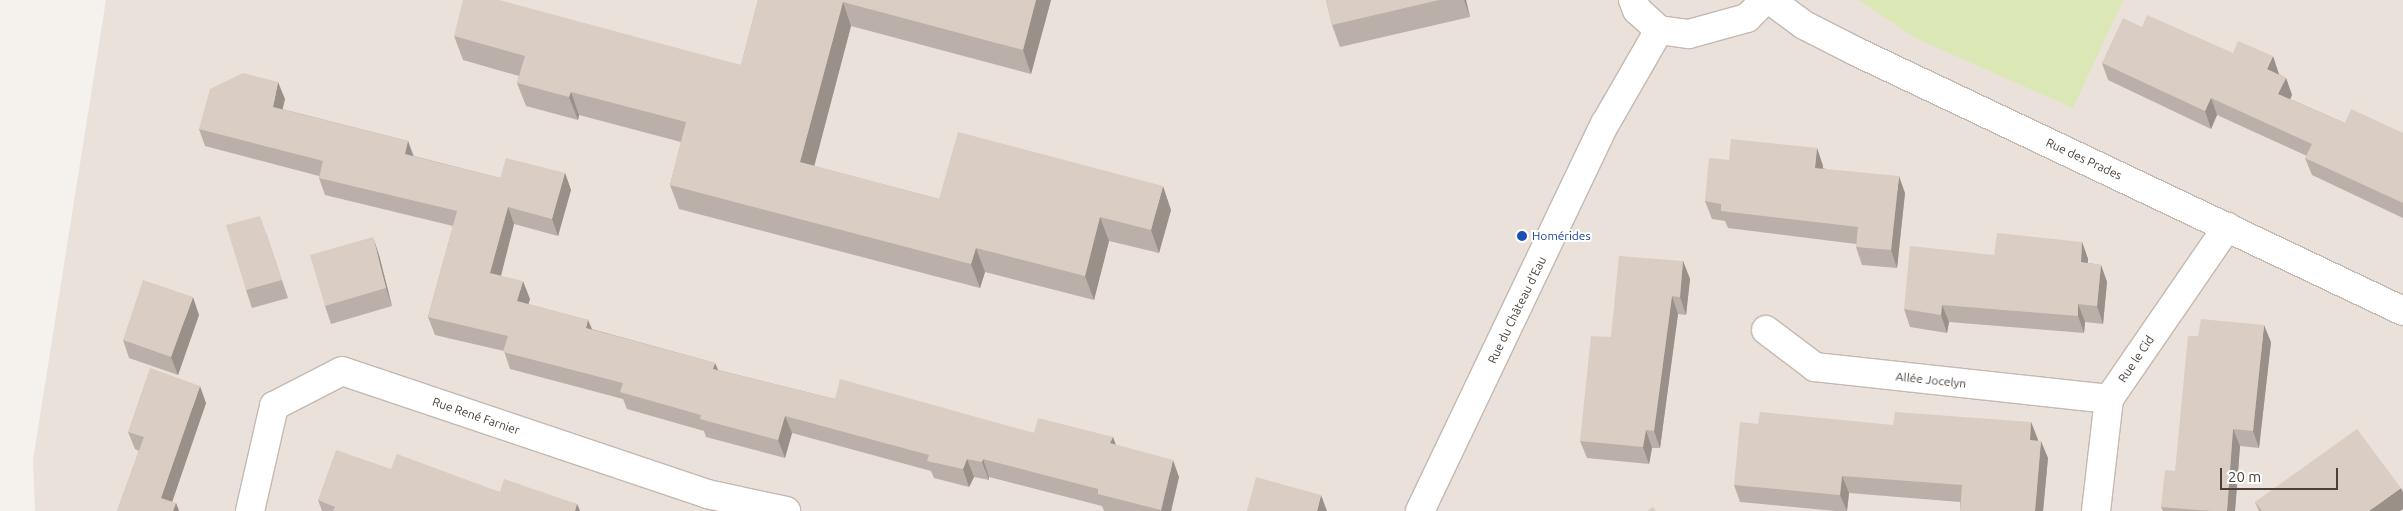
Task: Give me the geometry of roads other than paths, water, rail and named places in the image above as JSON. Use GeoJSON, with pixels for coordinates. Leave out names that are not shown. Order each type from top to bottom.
{"type":"FeatureCollection","features":[{"type":"Feature","properties":{"kind":"street"},"geometry":{"type":"LineString","coordinates":[[1633,0],[1637,10],[1658,30],[1689,34],[1714,29],[1747,18],[1765,0]]}},
{"type":"Feature","properties":{"kind":"street","name":"Rue des Prades"},"geometry":{"type":"LineString","coordinates":[[1770,0],[1804,25],[1857,52],[2403,311]]}},
{"type":"Feature","properties":{"kind":"street","name":"Rue du Château d'Eau"},"geometry":{"type":"LineString","coordinates":[[1420,511],[1605,124],[1658,30]]}},
{"type":"Feature","properties":{"kind":"street","name":"Rue le Cid"},"geometry":{"type":"LineString","coordinates":[[2096,511],[2109,400],[2227,227]]}},
{"type":"Feature","properties":{"kind":"street","name":"Allée Jocelyn"},"geometry":{"type":"LineString","coordinates":[[1766,330],[1815,367],[2109,400]]}},
{"type":"Feature","properties":{"kind":"street","name":"Rue René Farnier"},"geometry":{"type":"LineString","coordinates":[[250,511],[274,406],[342,371],[707,494],[786,511]]}},
{"type":"Feature","properties":{"kind":"place","name":"Homérides"},"geometry":{"type":"Point","coordinates":[1522,236]}}]}
